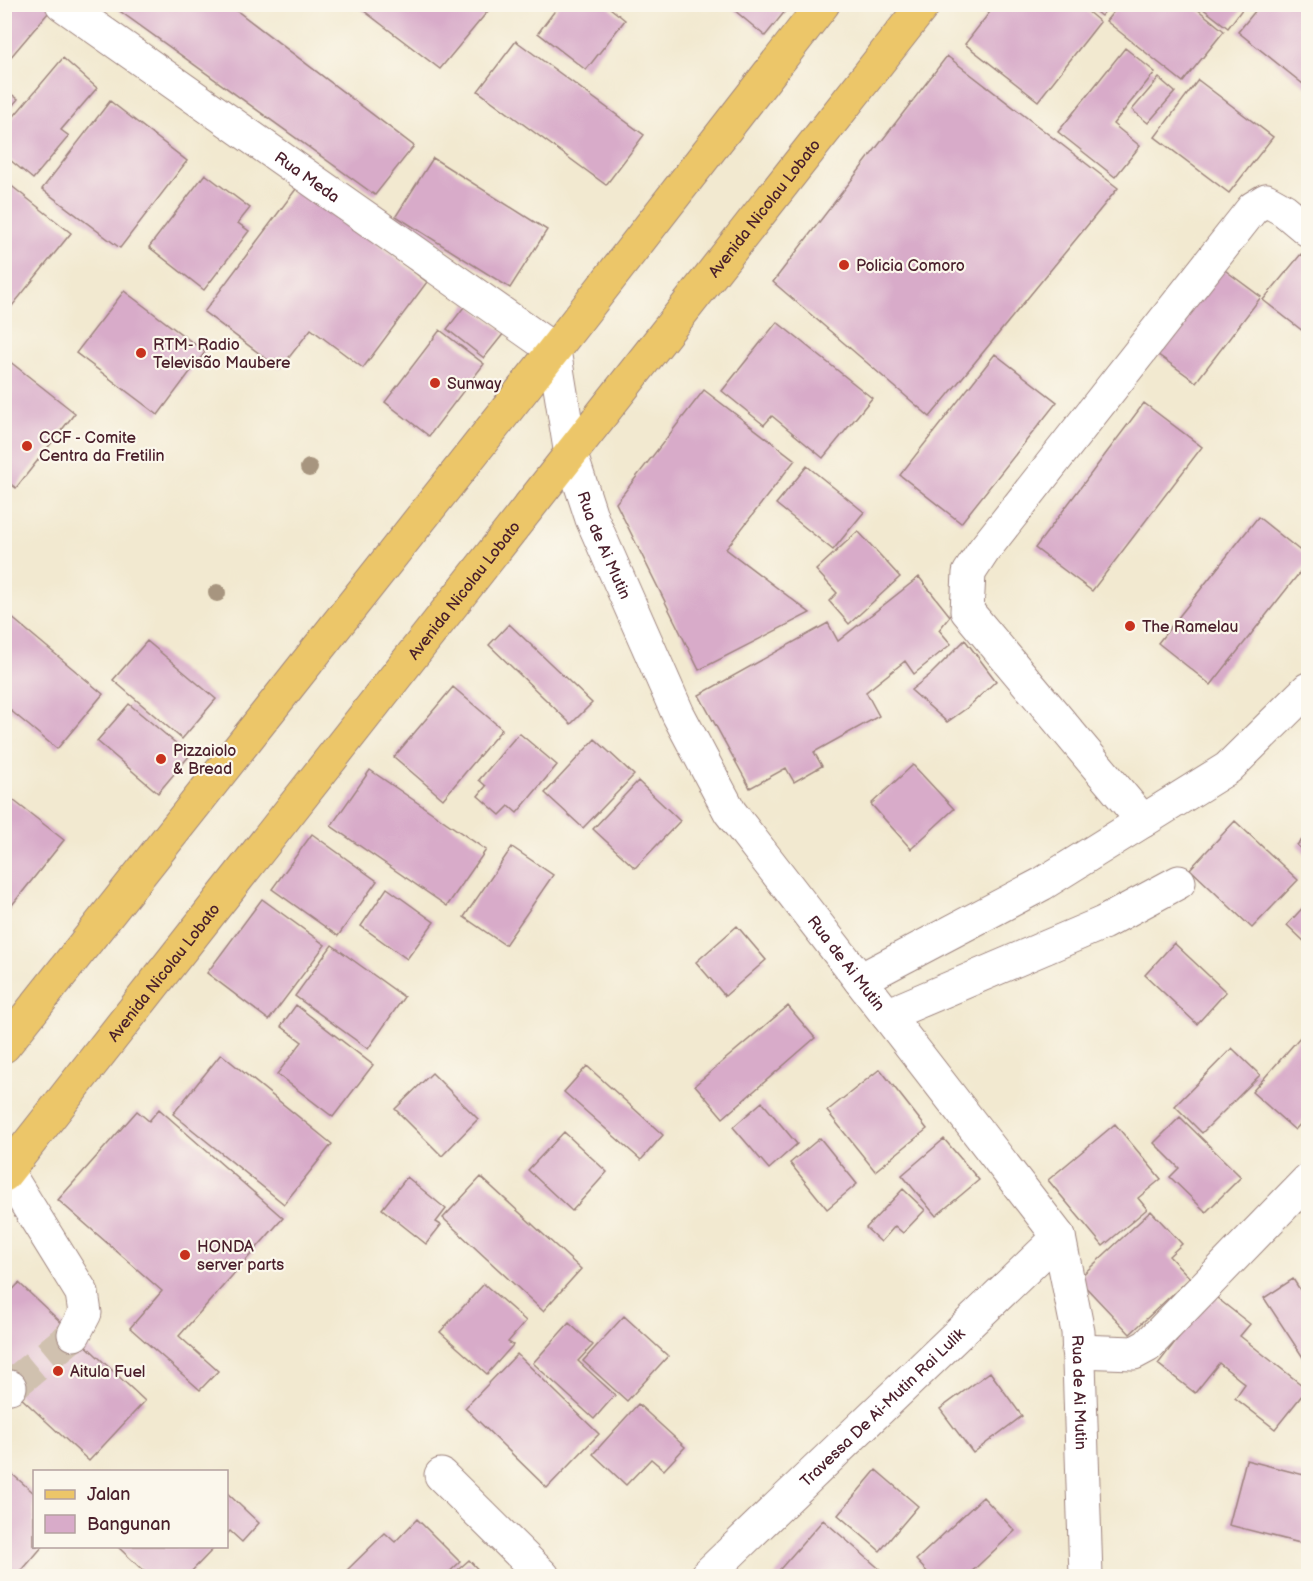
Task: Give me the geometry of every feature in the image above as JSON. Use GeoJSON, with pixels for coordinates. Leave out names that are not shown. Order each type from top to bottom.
{"type":"FeatureCollection","features":[{"type":"Feature","properties":{"kind":"main road"},"geometry":{"type":"LineString","coordinates":[[4,1046],[554,350],[823,4]]}},
{"type":"Feature","properties":{"kind":"main road","name":"Avenida Nicolau Lobato"},"geometry":{"type":"LineString","coordinates":[[6,1174],[924,4]]}},
{"type":"Feature","properties":{"kind":"street","name":"Rua Meda"},"geometry":{"type":"LineString","coordinates":[[62,4],[554,350]]}},
{"type":"Feature","properties":{"kind":"street"},"geometry":{"type":"LineString","coordinates":[[1143,821],[967,611],[969,573],[991,541],[1253,208],[1266,200],[1284,210],[1308,230]]}},
{"type":"Feature","properties":{"kind":"street","name":"Rua de Ai Mutin"},"geometry":{"type":"LineString","coordinates":[[554,350],[571,455],[592,519],[678,714],[730,812],[1059,1237],[1078,1332],[1086,1576]]}},
{"type":"Feature","properties":{"kind":"street"},"geometry":{"type":"LineString","coordinates":[[860,980],[1042,884],[1228,768],[1308,689]]}},
{"type":"Feature","properties":{"kind":"street"},"geometry":{"type":"LineString","coordinates":[[887,1015],[1103,923],[1179,882]]}},
{"type":"Feature","properties":{"kind":"street"},"geometry":{"type":"LineString","coordinates":[[6,1174],[82,1293],[85,1313],[74,1334]]}},
{"type":"Feature","properties":{"kind":"street"},"geometry":{"type":"LineString","coordinates":[[1078,1351],[1134,1353],[1147,1346],[1308,1180]]}},
{"type":"Feature","properties":{"kind":"street","name":"Travessa De Ai-Mutin Rai Lulik"},"geometry":{"type":"LineString","coordinates":[[706,1576],[1059,1237]]}},
{"type":"Feature","properties":{"kind":"street"},"geometry":{"type":"LineString","coordinates":[[441,1475],[543,1576]]}},
{"type":"Feature","properties":{"kind":"building"},"geometry":{"type":"Polygon","coordinates":[[[4,4],[52,4],[54,6],[4,65],[4,4]]]}},
{"type":"Feature","properties":{"kind":"building"},"geometry":{"type":"Polygon","coordinates":[[[110,4],[228,4],[414,146],[375,195],[110,4]]]}},
{"type":"Feature","properties":{"kind":"building"},"geometry":{"type":"Polygon","coordinates":[[[355,4],[481,4],[488,11],[440,69],[355,4]]]}},
{"type":"Feature","properties":{"kind":"building"},"geometry":{"type":"Polygon","coordinates":[[[560,4],[605,4],[625,20],[586,70],[538,33],[560,4]]]}},
{"type":"Feature","properties":{"kind":"building"},"geometry":{"type":"Polygon","coordinates":[[[727,4],[791,4],[765,36],[727,4]]]}},
{"type":"Feature","properties":{"kind":"building"},"geometry":{"type":"Polygon","coordinates":[[[996,4],[1079,4],[1100,22],[1038,101],[965,44],[996,4]]]}},
{"type":"Feature","properties":{"kind":"building"},"geometry":{"type":"Polygon","coordinates":[[[1086,4],[1111,4],[1101,16],[1086,4]]]}},
{"type":"Feature","properties":{"kind":"building"},"geometry":{"type":"Polygon","coordinates":[[[1120,4],[1191,4],[1224,31],[1183,82],[1106,21],[1120,4]]]}},
{"type":"Feature","properties":{"kind":"building"},"geometry":{"type":"Polygon","coordinates":[[[1197,4],[1246,4],[1228,28],[1197,4]]]}},
{"type":"Feature","properties":{"kind":"building"},"geometry":{"type":"Polygon","coordinates":[[[1261,4],[1308,4],[1308,88],[1238,32],[1261,4]]]}},
{"type":"Feature","properties":{"kind":"building"},"geometry":{"type":"Polygon","coordinates":[[[516,41],[644,135],[606,185],[478,91],[516,41]]]}},
{"type":"Feature","properties":{"kind":"building"},"geometry":{"type":"Polygon","coordinates":[[[1125,48],[1155,72],[1113,124],[1140,146],[1115,177],[1058,132],[1125,48]]]}},
{"type":"Feature","properties":{"kind":"building"},"geometry":{"type":"Polygon","coordinates":[[[947,56],[1118,188],[930,417],[773,282],[947,56]]]}},
{"type":"Feature","properties":{"kind":"building"},"geometry":{"type":"Polygon","coordinates":[[[63,58],[97,88],[61,130],[69,136],[33,179],[4,155],[4,128],[63,58]]]}},
{"type":"Feature","properties":{"kind":"building"},"geometry":{"type":"Polygon","coordinates":[[[1159,78],[1175,92],[1148,123],[1132,110],[1159,78]]]}},
{"type":"Feature","properties":{"kind":"building"},"geometry":{"type":"Polygon","coordinates":[[[1198,80],[1273,137],[1229,193],[1155,137],[1198,80]]]}},
{"type":"Feature","properties":{"kind":"building"},"geometry":{"type":"Polygon","coordinates":[[[4,89],[18,99],[4,116],[4,89]]]}},
{"type":"Feature","properties":{"kind":"building"},"geometry":{"type":"Polygon","coordinates":[[[110,101],[187,161],[120,248],[42,189],[110,101]]]}},
{"type":"Feature","properties":{"kind":"building"},"geometry":{"type":"Polygon","coordinates":[[[433,158],[547,230],[510,288],[396,216],[433,158]]]}},
{"type":"Feature","properties":{"kind":"building"},"geometry":{"type":"Polygon","coordinates":[[[205,174],[250,208],[238,223],[249,231],[204,290],[149,247],[205,174]]]}},
{"type":"Feature","properties":{"kind":"building"},"geometry":{"type":"Polygon","coordinates":[[[4,180],[71,233],[4,316],[4,180]]]}},
{"type":"Feature","properties":{"kind":"building"},"geometry":{"type":"Polygon","coordinates":[[[299,185],[427,282],[363,368],[311,329],[280,369],[204,312],[299,185]]]}},
{"type":"Feature","properties":{"kind":"building"},"geometry":{"type":"Polygon","coordinates":[[[1301,254],[1308,261],[1308,335],[1263,300],[1301,254]]]}},
{"type":"Feature","properties":{"kind":"building"},"geometry":{"type":"Polygon","coordinates":[[[1222,268],[1261,297],[1196,382],[1157,354],[1222,268]]]}},
{"type":"Feature","properties":{"kind":"building","name":"RTM- Radio Televisão Maubere"},"geometry":{"type":"Polygon","coordinates":[[[124,291],[205,352],[158,415],[76,353],[124,291]]]}},
{"type":"Feature","properties":{"kind":"building"},"geometry":{"type":"Polygon","coordinates":[[[467,303],[504,333],[484,358],[447,329],[467,303]]]}},
{"type":"Feature","properties":{"kind":"building"},"geometry":{"type":"Polygon","coordinates":[[[777,322],[872,398],[823,458],[772,416],[764,425],[722,391],[777,322]]]}},
{"type":"Feature","properties":{"kind":"building","name":"Sunway"},"geometry":{"type":"Polygon","coordinates":[[[440,330],[484,364],[429,436],[385,402],[440,330]]]}},
{"type":"Feature","properties":{"kind":"building"},"geometry":{"type":"Polygon","coordinates":[[[995,354],[1057,402],[961,523],[900,475],[995,354]]]}},
{"type":"Feature","properties":{"kind":"building","name":"CCF - Comite Centra da Fretilin"},"geometry":{"type":"Polygon","coordinates":[[[4,357],[75,413],[16,488],[4,479],[4,357]]]}},
{"type":"Feature","properties":{"kind":"building"},"geometry":{"type":"Polygon","coordinates":[[[704,390],[795,460],[726,549],[810,613],[699,670],[616,503],[704,390]]]}},
{"type":"Feature","properties":{"kind":"building"},"geometry":{"type":"Polygon","coordinates":[[[1144,403],[1202,447],[1092,591],[1035,548],[1144,403]]]}},
{"type":"Feature","properties":{"kind":"building"},"geometry":{"type":"Polygon","coordinates":[[[807,466],[864,512],[833,550],[776,504],[807,466]]]}},
{"type":"Feature","properties":{"kind":"building"},"geometry":{"type":"Polygon","coordinates":[[[1258,517],[1308,557],[1308,562],[1211,685],[1158,643],[1258,517]]]}},
{"type":"Feature","properties":{"kind":"building"},"geometry":{"type":"Polygon","coordinates":[[[858,531],[900,577],[849,624],[829,601],[837,593],[816,570],[858,531]]]}},
{"type":"Feature","properties":{"kind":"building"},"geometry":{"type":"Polygon","coordinates":[[[919,577],[950,616],[939,630],[951,644],[914,674],[905,661],[866,692],[879,716],[814,752],[822,766],[794,782],[786,768],[750,788],[699,695],[828,623],[838,641],[919,577]]]}},
{"type":"Feature","properties":{"kind":"building"},"geometry":{"type":"Polygon","coordinates":[[[4,611],[103,694],[57,749],[4,705],[4,676],[7,673],[4,671],[4,611]]]}},
{"type":"Feature","properties":{"kind":"building"},"geometry":{"type":"Polygon","coordinates":[[[509,624],[592,703],[571,724],[489,645],[509,624]]]}},
{"type":"Feature","properties":{"kind":"building"},"geometry":{"type":"Polygon","coordinates":[[[965,640],[996,681],[967,708],[947,722],[911,690],[931,674],[965,640]]]}},
{"type":"Feature","properties":{"kind":"building"},"geometry":{"type":"Polygon","coordinates":[[[147,641],[216,699],[182,739],[113,680],[147,641]]]}},
{"type":"Feature","properties":{"kind":"building"},"geometry":{"type":"Polygon","coordinates":[[[453,687],[502,729],[443,799],[394,757],[453,687]]]}},
{"type":"Feature","properties":{"kind":"building"},"geometry":{"type":"Polygon","coordinates":[[[129,704],[190,755],[158,793],[97,741],[129,704]]]}},
{"type":"Feature","properties":{"kind":"building"},"geometry":{"type":"Polygon","coordinates":[[[519,733],[557,765],[517,813],[509,806],[500,815],[478,796],[486,786],[479,780],[519,733]]]}},
{"type":"Feature","properties":{"kind":"building"},"geometry":{"type":"Polygon","coordinates":[[[595,739],[634,775],[583,828],[545,793],[595,739]]]}},
{"type":"Feature","properties":{"kind":"building"},"geometry":{"type":"Polygon","coordinates":[[[913,765],[954,809],[911,849],[871,804],[913,765]]]}},
{"type":"Feature","properties":{"kind":"building"},"geometry":{"type":"Polygon","coordinates":[[[370,770],[486,850],[447,906],[331,826],[370,770]]]}},
{"type":"Feature","properties":{"kind":"building"},"geometry":{"type":"Polygon","coordinates":[[[638,781],[680,821],[635,868],[593,829],[638,781]]]}},
{"type":"Feature","properties":{"kind":"building"},"geometry":{"type":"Polygon","coordinates":[[[4,793],[64,840],[4,915],[4,793]]]}},
{"type":"Feature","properties":{"kind":"building"},"geometry":{"type":"Polygon","coordinates":[[[1235,821],[1298,880],[1252,928],[1190,869],[1235,821]]]}},
{"type":"Feature","properties":{"kind":"building"},"geometry":{"type":"Polygon","coordinates":[[[312,834],[377,881],[338,936],[272,889],[312,834]]]}},
{"type":"Feature","properties":{"kind":"building"},"geometry":{"type":"Polygon","coordinates":[[[1308,834],[1308,856],[1297,845],[1308,834]]]}},
{"type":"Feature","properties":{"kind":"building"},"geometry":{"type":"Polygon","coordinates":[[[512,847],[553,875],[505,945],[464,917],[512,847]]]}},
{"type":"Feature","properties":{"kind":"building"},"geometry":{"type":"Polygon","coordinates":[[[387,888],[434,922],[407,959],[361,926],[387,888]]]}},
{"type":"Feature","properties":{"kind":"building"},"geometry":{"type":"Polygon","coordinates":[[[262,899],[325,945],[269,1020],[207,973],[262,899]]]}},
{"type":"Feature","properties":{"kind":"building"},"geometry":{"type":"Polygon","coordinates":[[[1308,902],[1308,945],[1287,925],[1308,902]]]}},
{"type":"Feature","properties":{"kind":"building"},"geometry":{"type":"Polygon","coordinates":[[[737,926],[766,960],[725,996],[696,962],[737,926]]]}},
{"type":"Feature","properties":{"kind":"building"},"geometry":{"type":"Polygon","coordinates":[[[1174,943],[1226,992],[1197,1024],[1145,975],[1174,943]]]}},
{"type":"Feature","properties":{"kind":"building"},"geometry":{"type":"Polygon","coordinates":[[[332,945],[404,997],[368,1049],[295,996],[332,945]]]}},
{"type":"Feature","properties":{"kind":"building"},"geometry":{"type":"Polygon","coordinates":[[[296,1005],[373,1065],[333,1117],[277,1074],[302,1042],[281,1026],[296,1005]]]}},
{"type":"Feature","properties":{"kind":"building"},"geometry":{"type":"Polygon","coordinates":[[[788,1006],[815,1038],[723,1118],[695,1085],[788,1006]]]}},
{"type":"Feature","properties":{"kind":"building"},"geometry":{"type":"Polygon","coordinates":[[[1301,1036],[1308,1042],[1308,1117],[1295,1130],[1252,1092],[1301,1036]]]}},
{"type":"Feature","properties":{"kind":"building"},"geometry":{"type":"Polygon","coordinates":[[[1232,1048],[1260,1075],[1202,1133],[1175,1106],[1232,1048]]]}},
{"type":"Feature","properties":{"kind":"building"},"geometry":{"type":"Polygon","coordinates":[[[221,1054],[332,1144],[284,1204],[173,1114],[221,1054]]]}},
{"type":"Feature","properties":{"kind":"building"},"geometry":{"type":"Polygon","coordinates":[[[587,1066],[663,1135],[641,1160],[564,1092],[587,1066]]]}},
{"type":"Feature","properties":{"kind":"building"},"geometry":{"type":"Polygon","coordinates":[[[880,1069],[927,1129],[875,1171],[827,1111],[880,1069]]]}},
{"type":"Feature","properties":{"kind":"building"},"geometry":{"type":"Polygon","coordinates":[[[432,1073],[478,1119],[442,1156],[395,1109],[432,1073]]]}},
{"type":"Feature","properties":{"kind":"building"},"geometry":{"type":"Polygon","coordinates":[[[762,1102],[797,1144],[769,1169],[733,1127],[762,1102]]]}},
{"type":"Feature","properties":{"kind":"building","name":"HONDA server parts"},"geometry":{"type":"Polygon","coordinates":[[[159,1109],[283,1218],[179,1336],[218,1371],[200,1390],[130,1328],[162,1291],[58,1200],[137,1111],[149,1121],[159,1109]]]}},
{"type":"Feature","properties":{"kind":"building"},"geometry":{"type":"Polygon","coordinates":[[[1180,1117],[1241,1177],[1206,1212],[1170,1177],[1179,1168],[1154,1143],[1180,1117]]]}},
{"type":"Feature","properties":{"kind":"building"},"geometry":{"type":"Polygon","coordinates":[[[1115,1124],[1161,1179],[1138,1198],[1147,1209],[1103,1246],[1048,1180],[1115,1124]]]}},
{"type":"Feature","properties":{"kind":"building"},"geometry":{"type":"Polygon","coordinates":[[[564,1132],[607,1172],[572,1211],[528,1170],[564,1132]]]}},
{"type":"Feature","properties":{"kind":"building"},"geometry":{"type":"Polygon","coordinates":[[[820,1138],[857,1184],[827,1209],[790,1163],[820,1138]]]}},
{"type":"Feature","properties":{"kind":"building"},"geometry":{"type":"Polygon","coordinates":[[[944,1139],[979,1180],[936,1216],[902,1175],[944,1139]]]}},
{"type":"Feature","properties":{"kind":"building"},"geometry":{"type":"Polygon","coordinates":[[[407,1177],[446,1209],[436,1222],[441,1225],[426,1244],[382,1209],[407,1177]]]}},
{"type":"Feature","properties":{"kind":"building"},"geometry":{"type":"Polygon","coordinates":[[[481,1177],[581,1269],[543,1311],[443,1218],[481,1177]]]}},
{"type":"Feature","properties":{"kind":"building"},"geometry":{"type":"Polygon","coordinates":[[[903,1189],[925,1210],[903,1233],[895,1226],[881,1242],[866,1228],[903,1189]]]}},
{"type":"Feature","properties":{"kind":"building"},"geometry":{"type":"Polygon","coordinates":[[[1151,1211],[1182,1244],[1169,1256],[1190,1278],[1130,1334],[1078,1279],[1151,1211]]]}},
{"type":"Feature","properties":{"kind":"building"},"geometry":{"type":"Polygon","coordinates":[[[1293,1279],[1308,1302],[1308,1365],[1264,1298],[1293,1279]]]}},
{"type":"Feature","properties":{"kind":"building"},"geometry":{"type":"Polygon","coordinates":[[[19,1283],[145,1401],[89,1461],[4,1382],[4,1299],[19,1283]]]}},
{"type":"Feature","properties":{"kind":"building"},"geometry":{"type":"Polygon","coordinates":[[[484,1284],[526,1321],[508,1342],[513,1345],[487,1374],[440,1332],[484,1284]]]}},
{"type":"Feature","properties":{"kind":"building"},"geometry":{"type":"Polygon","coordinates":[[[1212,1294],[1250,1324],[1240,1336],[1307,1389],[1275,1429],[1235,1398],[1245,1384],[1219,1363],[1195,1393],[1158,1364],[1212,1294]]]}},
{"type":"Feature","properties":{"kind":"building"},"geometry":{"type":"Polygon","coordinates":[[[624,1316],[668,1356],[627,1401],[583,1361],[624,1316]]]}},
{"type":"Feature","properties":{"kind":"building"},"geometry":{"type":"Polygon","coordinates":[[[569,1323],[593,1345],[578,1361],[615,1395],[594,1419],[533,1363],[569,1323]]]}},
{"type":"Feature","properties":{"kind":"building"},"geometry":{"type":"Polygon","coordinates":[[[517,1354],[599,1434],[547,1488],[465,1408],[517,1354]]]}},
{"type":"Feature","properties":{"kind":"building"},"geometry":{"type":"Polygon","coordinates":[[[990,1372],[1022,1416],[973,1453],[940,1409],[990,1372]]]}},
{"type":"Feature","properties":{"kind":"building"},"geometry":{"type":"Polygon","coordinates":[[[638,1404],[685,1447],[664,1470],[651,1459],[626,1485],[593,1454],[638,1404]]]}},
{"type":"Feature","properties":{"kind":"building"},"geometry":{"type":"Polygon","coordinates":[[[1246,1460],[1308,1476],[1308,1545],[1229,1525],[1246,1460]]]}},
{"type":"Feature","properties":{"kind":"building"},"geometry":{"type":"Polygon","coordinates":[[[4,1467],[33,1492],[33,1548],[41,1548],[17,1576],[4,1568],[4,1467]]]}},
{"type":"Feature","properties":{"kind":"building"},"geometry":{"type":"Polygon","coordinates":[[[876,1470],[918,1506],[880,1551],[838,1515],[876,1470]]]}},
{"type":"Feature","properties":{"kind":"building"},"geometry":{"type":"Polygon","coordinates":[[[228,1494],[259,1523],[242,1542],[230,1531],[228,1533],[228,1494]]]}},
{"type":"Feature","properties":{"kind":"building"},"geometry":{"type":"Polygon","coordinates":[[[983,1497],[1015,1531],[967,1576],[931,1576],[916,1560],[983,1497]]]}},
{"type":"Feature","properties":{"kind":"building"},"geometry":{"type":"Polygon","coordinates":[[[417,1519],[460,1562],[445,1576],[341,1576],[385,1533],[395,1542],[417,1519]]]}},
{"type":"Feature","properties":{"kind":"building"},"geometry":{"type":"Polygon","coordinates":[[[823,1520],[882,1571],[877,1576],[774,1576],[823,1520]]]}},
{"type":"Feature","properties":{"kind":"building"},"geometry":{"type":"Polygon","coordinates":[[[119,1548],[214,1548],[187,1576],[149,1576],[119,1548]]]}},
{"type":"Feature","properties":{"kind":"building"},"geometry":{"type":"Polygon","coordinates":[[[469,1560],[484,1576],[451,1576],[469,1560]]]}},
{"type":"Feature","properties":{"kind":"tunnel"},"geometry":{"type":"LineString","coordinates":[[10,1387],[74,1334]]}},
{"type":"Feature","properties":{"kind":"place","name":"Policia Comoro"},"geometry":{"type":"Point","coordinates":[844,265]}},
{"type":"Feature","properties":{"kind":"place","name":"RTM- Radio Televisão Maubere"},"geometry":{"type":"Point","coordinates":[141,353]}},
{"type":"Feature","properties":{"kind":"place","name":"Sunway"},"geometry":{"type":"Point","coordinates":[435,383]}},
{"type":"Feature","properties":{"kind":"place","name":"CCF - Comite Centra da Fretilin"},"geometry":{"type":"Point","coordinates":[27,446]}},
{"type":"Feature","properties":{"kind":"place","name":"The Ramelau"},"geometry":{"type":"Point","coordinates":[1130,626]}},
{"type":"Feature","properties":{"kind":"place","name":"Pizzaiolo & Bread"},"geometry":{"type":"Point","coordinates":[161,759]}},
{"type":"Feature","properties":{"kind":"place","name":"HONDA server parts"},"geometry":{"type":"Point","coordinates":[185,1255]}},
{"type":"Feature","properties":{"kind":"place","name":"Aitula Fuel"},"geometry":{"type":"Point","coordinates":[58,1371]}}]}
